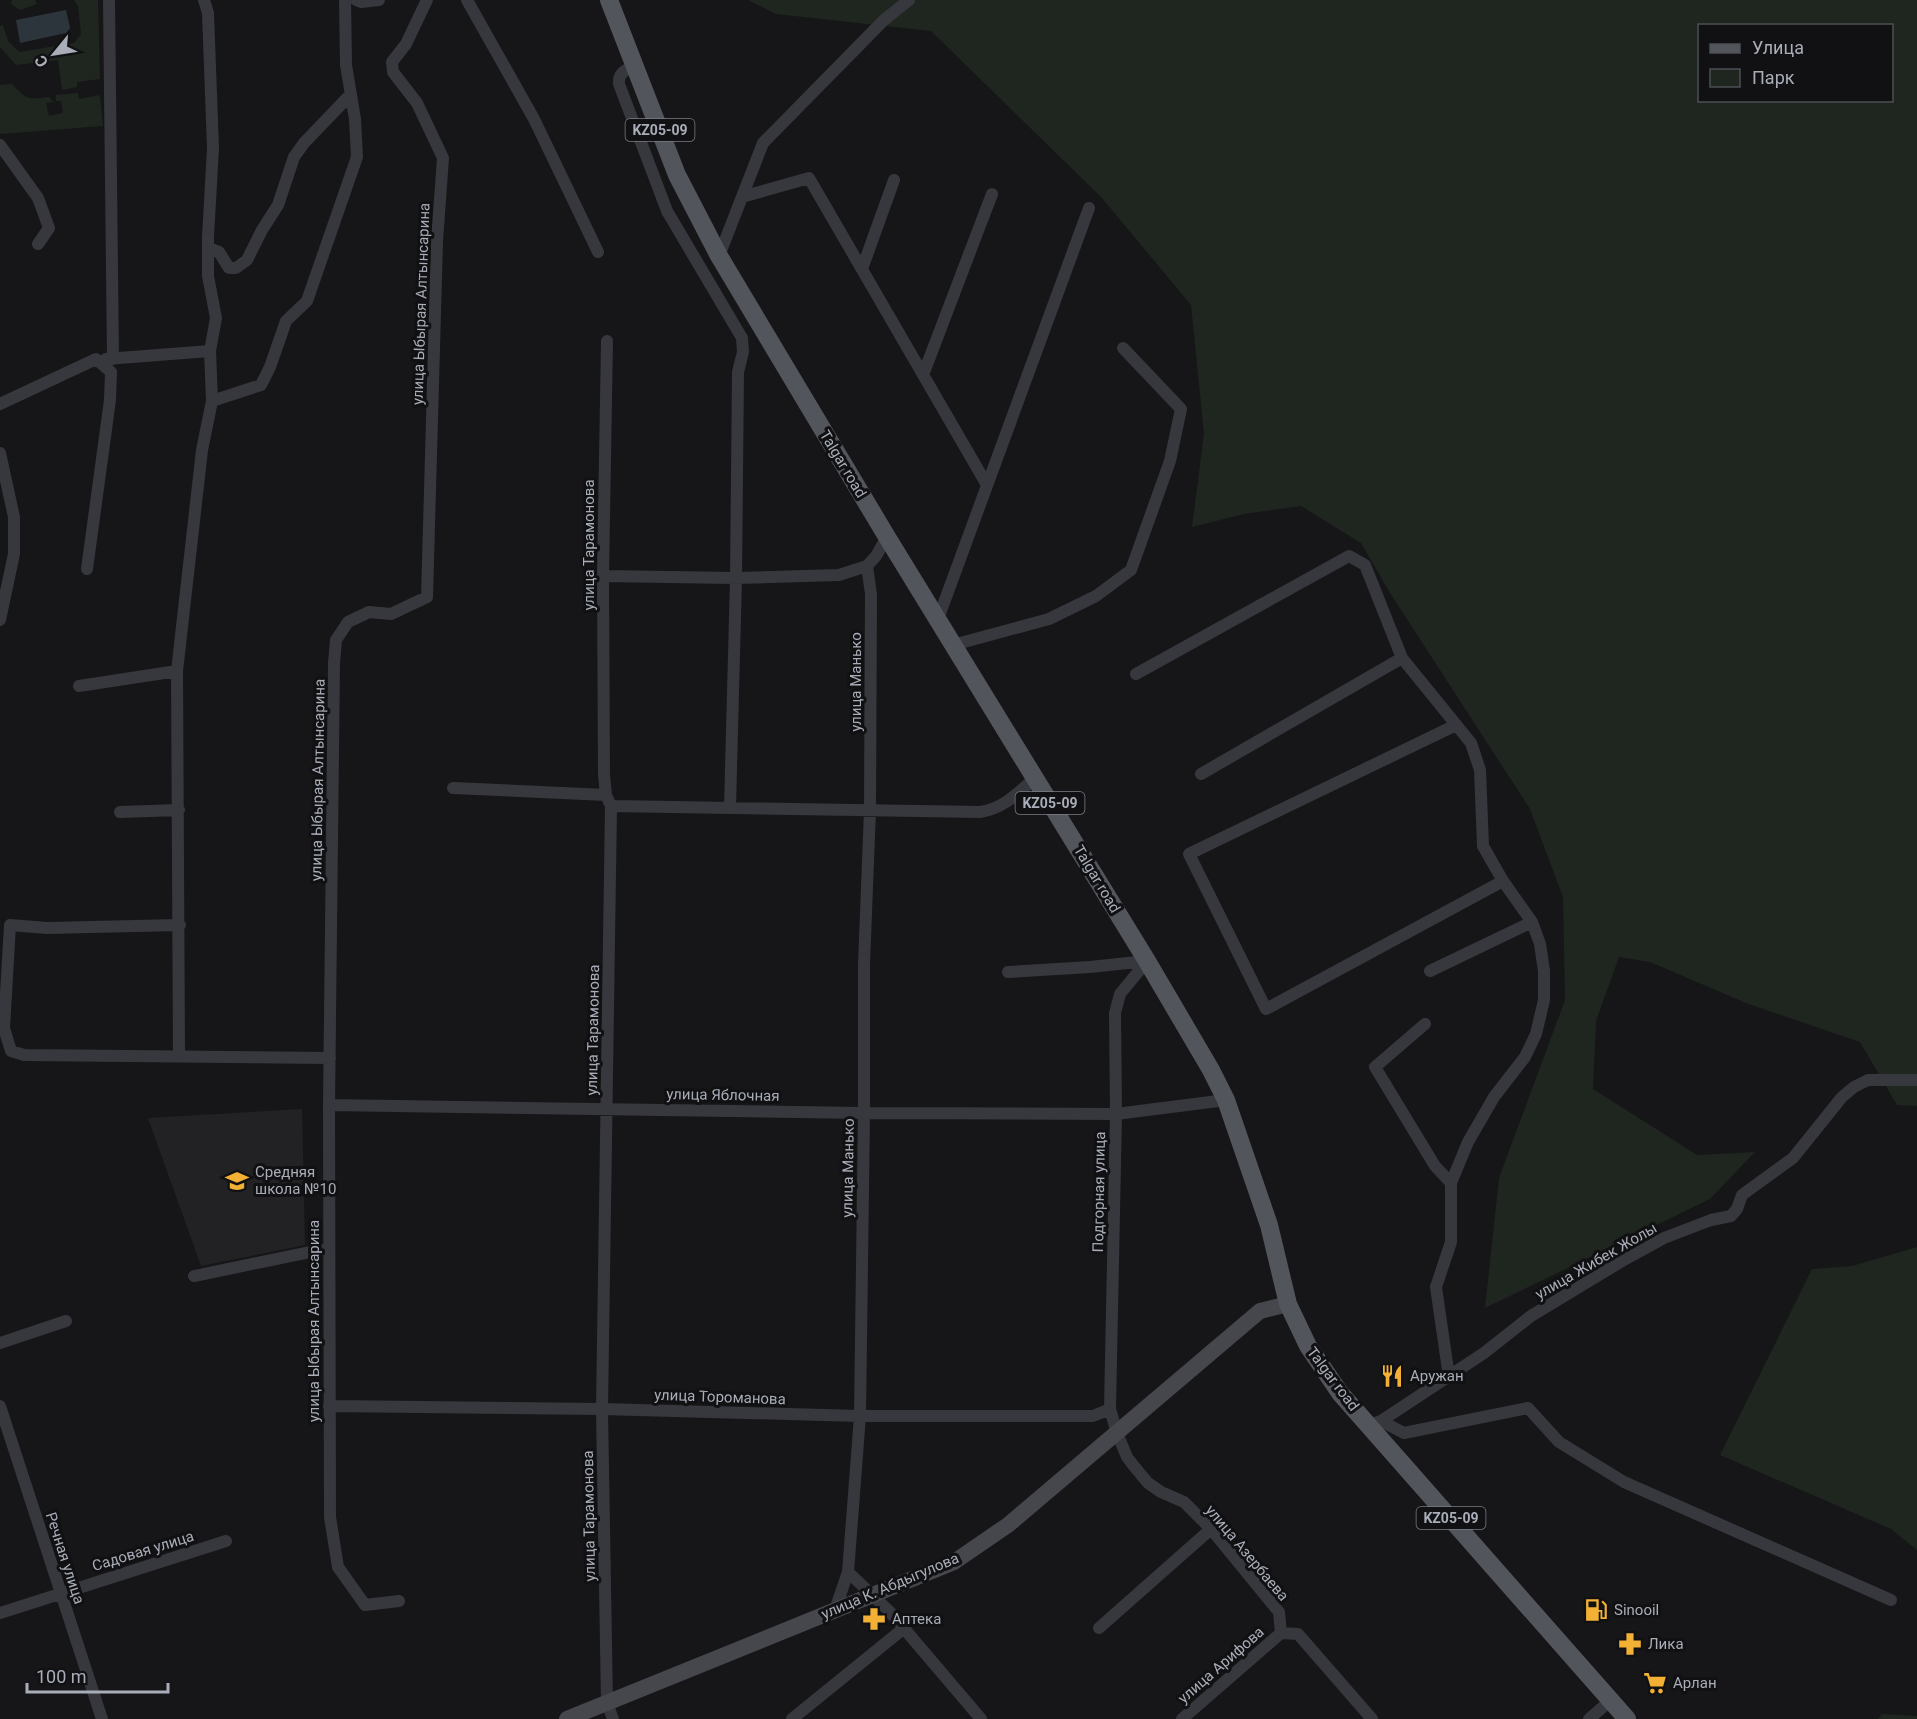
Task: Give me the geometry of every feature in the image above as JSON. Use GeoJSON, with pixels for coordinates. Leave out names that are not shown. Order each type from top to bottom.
{"type":"FeatureCollection","features":[{"type":"Feature","properties":{"kind":"main road","name":"Talgar road"},"geometry":{"type":"LineString","coordinates":[[609,0],[677,175],[719,256],[887,537],[1147,961],[1211,1071],[1226,1100],[1269,1225],[1288,1304],[1308,1346],[1340,1393],[1375,1423],[1627,1719]]}},
{"type":"Feature","properties":{"kind":"street"},"geometry":{"type":"LineString","coordinates":[[108,0],[113,359]]}},
{"type":"Feature","properties":{"kind":"street"},"geometry":{"type":"LineString","coordinates":[[179,1056],[177,671],[202,450],[212,401],[210,351],[216,318],[208,276],[209,192],[213,148],[208,13],[204,0]]}},
{"type":"Feature","properties":{"kind":"street"},"geometry":{"type":"LineString","coordinates":[[212,401],[261,385],[270,367],[286,321],[307,301],[357,157],[346,64],[345,0]]}},
{"type":"Feature","properties":{"kind":"street"},"geometry":{"type":"LineString","coordinates":[[356,0],[361,2],[380,0]]}},
{"type":"Feature","properties":{"kind":"street","name":"улица Ыбырая Алтынсарина"},"geometry":{"type":"LineString","coordinates":[[399,1601],[365,1605],[338,1567],[330,1517],[329,1105],[336,640],[348,622],[369,612],[391,614],[427,597],[437,241],[443,159],[417,103],[393,72],[392,62],[406,44],[427,0]]}},
{"type":"Feature","properties":{"kind":"street"},"geometry":{"type":"LineString","coordinates":[[467,0],[534,119],[598,252]]}},
{"type":"Feature","properties":{"kind":"street"},"geometry":{"type":"LineString","coordinates":[[719,256],[763,142],[884,20],[909,0]]}},
{"type":"Feature","properties":{"kind":"street"},"geometry":{"type":"LineString","coordinates":[[636,65],[620,73],[618,77],[650,167],[668,211],[742,338],[743,352],[738,372],[730,808]]}},
{"type":"Feature","properties":{"kind":"street"},"geometry":{"type":"LineString","coordinates":[[208,248],[219,252],[229,268],[236,268],[247,260],[261,230],[278,205],[294,157],[304,143],[351,94]]}},
{"type":"Feature","properties":{"kind":"street"},"geometry":{"type":"LineString","coordinates":[[0,145],[38,198],[49,228],[38,244]]}},
{"type":"Feature","properties":{"kind":"street"},"geometry":{"type":"LineString","coordinates":[[741,197],[809,178],[987,485]]}},
{"type":"Feature","properties":{"kind":"street"},"geometry":{"type":"LineString","coordinates":[[862,269],[894,180]]}},
{"type":"Feature","properties":{"kind":"street"},"geometry":{"type":"LineString","coordinates":[[923,375],[992,194]]}},
{"type":"Feature","properties":{"kind":"street"},"geometry":{"type":"LineString","coordinates":[[938,619],[1089,208]]}},
{"type":"Feature","properties":{"kind":"street","name":"улица Тарамонова"},"geometry":{"type":"LineString","coordinates":[[606,341],[603,576],[608,800],[607,1108],[602,1408],[607,1703],[613,1719]]}},
{"type":"Feature","properties":{"kind":"street"},"geometry":{"type":"LineString","coordinates":[[953,645],[1049,618],[1096,596],[1131,570],[1170,461],[1181,409],[1123,348]]}},
{"type":"Feature","properties":{"kind":"street"},"geometry":{"type":"LineString","coordinates":[[0,404],[96,359],[210,351]]}},
{"type":"Feature","properties":{"kind":"street"},"geometry":{"type":"LineString","coordinates":[[87,569],[110,400],[111,372],[96,359]]}},
{"type":"Feature","properties":{"kind":"street"},"geometry":{"type":"LineString","coordinates":[[0,453],[14,517],[14,554],[0,620]]}},
{"type":"Feature","properties":{"kind":"street"},"geometry":{"type":"LineString","coordinates":[[603,576],[736,578],[839,575],[867,566],[887,537]]}},
{"type":"Feature","properties":{"kind":"street"},"geometry":{"type":"LineString","coordinates":[[1136,674],[1349,556],[1365,566],[1402,658],[1471,743],[1480,770],[1484,846],[1503,881],[1532,922],[1540,944],[1544,971],[1544,1000],[1536,1034],[1525,1057],[1488,1106],[1468,1142],[1451,1183],[1451,1242],[1436,1287],[1449,1377]]}},
{"type":"Feature","properties":{"kind":"street","name":"улица Манько"},"geometry":{"type":"LineString","coordinates":[[835,1610],[848,1572],[860,1416],[864,964],[870,810],[871,594],[867,566]]}},
{"type":"Feature","properties":{"kind":"street"},"geometry":{"type":"LineString","coordinates":[[1201,774],[1402,658]]}},
{"type":"Feature","properties":{"kind":"street"},"geometry":{"type":"LineString","coordinates":[[79,686],[177,671]]}},
{"type":"Feature","properties":{"kind":"street"},"geometry":{"type":"LineString","coordinates":[[1456,725],[1189,854],[1266,1009],[1503,881]]}},
{"type":"Feature","properties":{"kind":"street"},"geometry":{"type":"LineString","coordinates":[[453,788],[730,808],[980,812],[993,810],[1012,799],[1035,778]]}},
{"type":"Feature","properties":{"kind":"street"},"geometry":{"type":"LineString","coordinates":[[120,812],[179,810]]}},
{"type":"Feature","properties":{"kind":"street"},"geometry":{"type":"LineString","coordinates":[[1430,971],[1532,922]]}},
{"type":"Feature","properties":{"kind":"street"},"geometry":{"type":"LineString","coordinates":[[180,925],[47,928],[10,926],[4,1028],[11,1051],[24,1055],[330,1058]]}},
{"type":"Feature","properties":{"kind":"street"},"geometry":{"type":"LineString","coordinates":[[1008,972],[1147,961]]}},
{"type":"Feature","properties":{"kind":"street","name":"Подгорная улица"},"geometry":{"type":"LineString","coordinates":[[1117,1433],[1110,1409],[1116,1114],[1115,1012],[1120,994],[1147,961]]}},
{"type":"Feature","properties":{"kind":"street"},"geometry":{"type":"LineString","coordinates":[[1425,1024],[1375,1067],[1435,1166],[1451,1183]]}},
{"type":"Feature","properties":{"kind":"street","name":"улица Жибек Жолы"},"geometry":{"type":"LineString","coordinates":[[1375,1423],[1484,1353],[1531,1316],[1622,1261],[1664,1238],[1712,1220],[1731,1216],[1737,1209],[1742,1195],[1793,1158],[1842,1097],[1854,1087],[1868,1080],[1917,1080]]}},
{"type":"Feature","properties":{"kind":"street","name":"улица Яблочная"},"geometry":{"type":"LineString","coordinates":[[329,1105],[864,1113],[1116,1114],[1226,1100]]}},
{"type":"Feature","properties":{"kind":"street"},"geometry":{"type":"LineString","coordinates":[[194,1276],[329,1248]]}},
{"type":"Feature","properties":{"kind":"street","name":"улица К. Абдыгулова"},"geometry":{"type":"LineString","coordinates":[[567,1719],[954,1562],[1008,1525],[1260,1311],[1288,1304]]}},
{"type":"Feature","properties":{"kind":"street"},"geometry":{"type":"LineString","coordinates":[[0,1342],[66,1321]]}},
{"type":"Feature","properties":{"kind":"street","name":"Речная улица"},"geometry":{"type":"LineString","coordinates":[[0,1406],[102,1719]]}},
{"type":"Feature","properties":{"kind":"street","name":"улица Тороманова"},"geometry":{"type":"LineString","coordinates":[[329,1406],[602,1408],[860,1416],[1093,1416],[1110,1409]]}},
{"type":"Feature","properties":{"kind":"street"},"geometry":{"type":"LineString","coordinates":[[1375,1423],[1404,1433],[1528,1408],[1559,1442],[1624,1482],[1892,1600]]}},
{"type":"Feature","properties":{"kind":"street","name":"улица Азербаева"},"geometry":{"type":"LineString","coordinates":[[1117,1433],[1127,1457],[1148,1483],[1161,1492],[1184,1502],[1211,1529],[1279,1612],[1281,1633]]}},
{"type":"Feature","properties":{"kind":"street"},"geometry":{"type":"LineString","coordinates":[[1099,1628],[1211,1529]]}},
{"type":"Feature","properties":{"kind":"street","name":"Садовая улица"},"geometry":{"type":"LineString","coordinates":[[0,1613],[226,1541]]}},
{"type":"Feature","properties":{"kind":"street"},"geometry":{"type":"LineString","coordinates":[[848,1572],[873,1595],[981,1719]]}},
{"type":"Feature","properties":{"kind":"street"},"geometry":{"type":"LineString","coordinates":[[792,1719],[903,1629]]}},
{"type":"Feature","properties":{"kind":"street"},"geometry":{"type":"LineString","coordinates":[[1281,1633],[1298,1634],[1372,1719]]}},
{"type":"Feature","properties":{"kind":"street","name":"улица Арифова"},"geometry":{"type":"LineString","coordinates":[[1182,1719],[1281,1633]]}},
{"type":"Feature","properties":{"kind":"street"},"geometry":{"type":"LineString","coordinates":[[1589,1719],[1611,1700]]}},
{"type":"Feature","properties":{"kind":"shaded area"},"geometry":{"type":"Polygon","coordinates":[[[66,10],[71,32],[20,43],[16,20],[66,10]]]}},
{"type":"Feature","properties":{"kind":"shaded area","name":"Средняя школа №10"},"geometry":{"type":"Polygon","coordinates":[[[302,1109],[305,1245],[201,1266],[148,1118],[302,1109]]]}},
{"type":"Feature","properties":{"kind":"green space"},"geometry":{"type":"Polygon","coordinates":[[[12,0],[35,0],[37,4],[20,10],[11,4],[12,0]]]}},
{"type":"Feature","properties":{"kind":"green space"},"geometry":{"type":"Polygon","coordinates":[[[74,0],[98,0],[100,79],[77,82],[77,87],[62,90],[58,60],[16,65],[0,47],[0,26],[3,25],[8,41],[19,52],[74,43],[81,34],[78,6],[74,0]]]}},
{"type":"Feature","properties":{"kind":"green space"},"geometry":{"type":"Polygon","coordinates":[[[748,0],[1917,0],[1917,1106],[1897,1105],[1860,1042],[1746,1003],[1650,962],[1619,957],[1596,1021],[1593,1089],[1697,1155],[1755,1152],[1710,1199],[1485,1308],[1499,1178],[1565,1000],[1563,897],[1530,809],[1390,593],[1361,543],[1301,506],[1244,514],[1192,527],[1204,434],[1191,305],[1102,198],[931,31],[776,14],[748,0]]]}},
{"type":"Feature","properties":{"kind":"green space"},"geometry":{"type":"Polygon","coordinates":[[[12,84],[28,97],[49,97],[53,102],[46,103],[49,116],[63,113],[61,101],[56,101],[56,95],[78,93],[79,99],[100,95],[103,126],[0,134],[0,85],[12,84]]]}},
{"type":"Feature","properties":{"kind":"green space"},"geometry":{"type":"Polygon","coordinates":[[[1917,1247],[1917,1550],[1891,1529],[1720,1455],[1812,1269],[1852,1266],[1917,1247]]]}},
{"type":"Feature","properties":{"kind":"green space"},"geometry":{"type":"Polygon","coordinates":[[[1882,1714],[1917,1716],[1917,1719],[1878,1719],[1882,1714]]]}},
{"type":"Feature","properties":{"kind":"place","name":"Средняя школа №10"},"geometry":{"type":"Point","coordinates":[237,1181]}},
{"type":"Feature","properties":{"kind":"place","name":"Аружан"},"geometry":{"type":"Point","coordinates":[1392,1376]}},
{"type":"Feature","properties":{"kind":"place","name":"Sinooil"},"geometry":{"type":"Point","coordinates":[1596,1610]}},
{"type":"Feature","properties":{"kind":"place","name":"Аптека"},"geometry":{"type":"Point","coordinates":[874,1619]}},
{"type":"Feature","properties":{"kind":"place","name":"Лика"},"geometry":{"type":"Point","coordinates":[1630,1644]}},
{"type":"Feature","properties":{"kind":"place","name":"Арлан"},"geometry":{"type":"Point","coordinates":[1655,1683]}}]}
